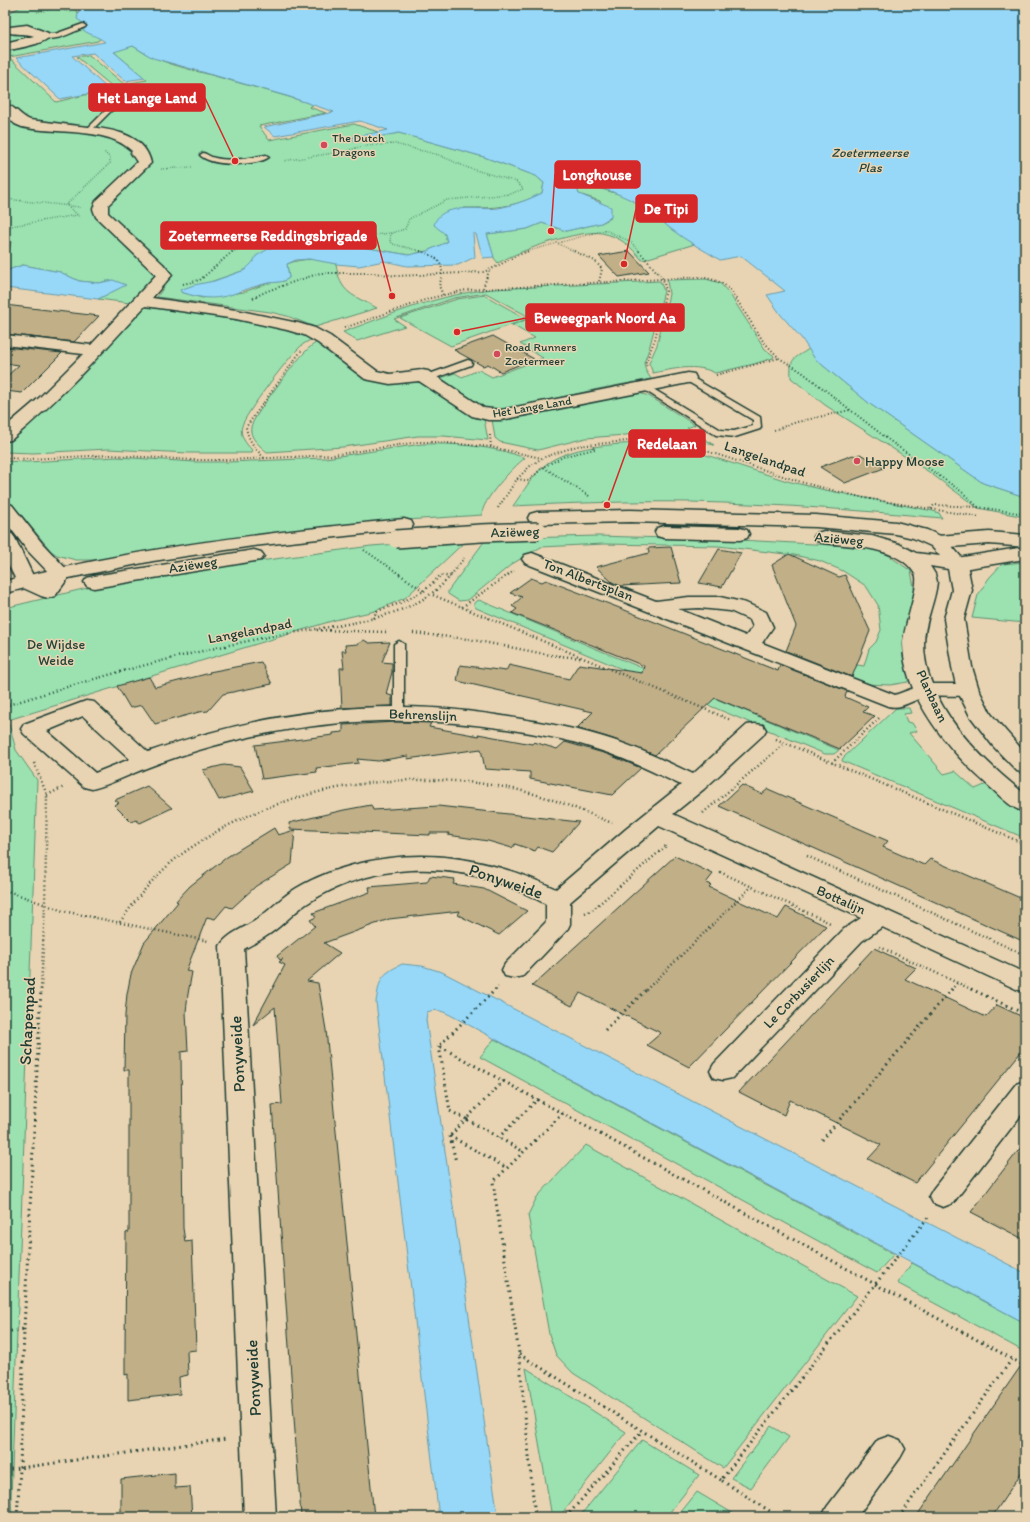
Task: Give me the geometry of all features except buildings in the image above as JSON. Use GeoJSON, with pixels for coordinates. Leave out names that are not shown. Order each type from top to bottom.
{"type":"FeatureCollection","features":[{"type":"Feature","properties":{"kind":"street"},"geometry":{"type":"LineString","coordinates":[[9,32],[32,18]]}},
{"type":"Feature","properties":{"kind":"street"},"geometry":{"type":"LineString","coordinates":[[9,32],[27,29],[44,36]]}},
{"type":"Feature","properties":{"kind":"street"},"geometry":{"type":"LineString","coordinates":[[5,47],[35,40],[44,36]]}},
{"type":"Feature","properties":{"kind":"street"},"geometry":{"type":"LineString","coordinates":[[5,108],[20,121],[27,124],[89,130],[119,136],[136,146],[140,151],[138,153],[145,161],[144,163],[101,204],[101,214],[164,275],[95,350],[41,405],[5,436]]}},
{"type":"Feature","properties":{"kind":"street"},"geometry":{"type":"LineString","coordinates":[[141,301],[291,325],[320,336],[370,375],[399,379],[422,375],[428,378]]}},
{"type":"Feature","properties":{"kind":"street"},"geometry":{"type":"LineString","coordinates":[[5,340],[95,350]]}},
{"type":"Feature","properties":{"kind":"street","name":"Het Lange Land"},"geometry":{"type":"LineString","coordinates":[[428,378],[478,412],[488,415],[501,414],[688,378]]}},
{"type":"Feature","properties":{"kind":"street"},"geometry":{"type":"LineString","coordinates":[[5,509],[35,547],[61,574],[48,592],[26,582],[5,538]]}},
{"type":"Feature","properties":{"kind":"street","name":"Aziëweg"},"geometry":{"type":"LineString","coordinates":[[5,587],[135,559],[204,548],[336,531],[481,533],[538,524],[630,516],[822,522],[896,528],[920,534],[938,542],[989,538],[1025,541]]}},
{"type":"Feature","properties":{"kind":"street","name":"Aziëweg"},"geometry":{"type":"LineString","coordinates":[[538,524],[628,531],[759,534],[850,539],[872,542],[892,548],[911,558],[956,564],[1025,553]]}},
{"type":"Feature","properties":{"kind":"street","name":"Aziëweg"},"geometry":{"type":"LineString","coordinates":[[5,602],[48,592],[173,568],[332,545],[400,532]]}},
{"type":"Feature","properties":{"kind":"street"},"geometry":{"type":"LineString","coordinates":[[911,558],[938,542],[956,564],[962,590],[954,620],[962,667],[968,690],[981,716],[1001,741],[1025,766]]}},
{"type":"Feature","properties":{"kind":"street","name":"Planbaan"},"geometry":{"type":"LineString","coordinates":[[911,558],[925,572],[928,581],[915,629],[914,650],[920,678],[925,690],[940,720],[962,748],[1000,786],[1025,805]]}},
{"type":"Feature","properties":{"kind":"street","name":"Ton Albertsplan"},"geometry":{"type":"LineString","coordinates":[[532,559],[895,702]]}},
{"type":"Feature","properties":{"kind":"street"},"geometry":{"type":"LineString","coordinates":[[656,607],[677,603],[703,603],[738,607],[759,616],[763,627],[751,644]]}},
{"type":"Feature","properties":{"kind":"street"},"geometry":{"type":"LineString","coordinates":[[895,702],[925,690],[968,690]]}},
{"type":"Feature","properties":{"kind":"street","name":"Behrenslijn"},"geometry":{"type":"LineString","coordinates":[[145,761],[86,707],[32,729],[92,782],[145,761],[193,745],[233,734],[292,723],[354,716],[399,713],[473,718],[563,733],[604,744],[652,763],[696,784]]}},
{"type":"Feature","properties":{"kind":"street"},"geometry":{"type":"LineString","coordinates":[[514,970],[558,924],[558,900],[634,834],[696,784],[754,730]]}},
{"type":"Feature","properties":{"kind":"street","name":"Bottalijn"},"geometry":{"type":"LineString","coordinates":[[657,816],[1025,983]]}},
{"type":"Feature","properties":{"kind":"street","name":"Ponyweide"},"geometry":{"type":"LineString","coordinates":[[260,1517],[232,946],[266,925],[287,906],[318,886],[339,876],[364,868],[389,864],[416,862],[469,866],[514,880],[558,900]]}},
{"type":"Feature","properties":{"kind":"street","name":"Le Corbusierlijn"},"geometry":{"type":"LineString","coordinates":[[723,1071],[853,934],[879,918]]}},
{"type":"Feature","properties":{"kind":"street"},"geometry":{"type":"LineString","coordinates":[[937,1205],[1025,1091]]}},
{"type":"Feature","properties":{"kind":"street"},"geometry":{"type":"LineString","coordinates":[[838,1517],[889,1449]]}},
{"type":"Feature","properties":{"kind":"lane"},"geometry":{"type":"LineString","coordinates":[[44,36],[56,36],[83,26]]}},
{"type":"Feature","properties":{"kind":"lane"},"geometry":{"type":"LineString","coordinates":[[89,130],[110,109],[124,104],[122,95],[131,92]]}},
{"type":"Feature","properties":{"kind":"lane"},"geometry":{"type":"LineString","coordinates":[[203,155],[206,159],[218,161],[246,160],[266,157]]}},
{"type":"Feature","properties":{"kind":"lane"},"geometry":{"type":"LineString","coordinates":[[428,378],[468,364]]}},
{"type":"Feature","properties":{"kind":"lane"},"geometry":{"type":"LineString","coordinates":[[649,385],[719,433],[735,434],[757,427],[757,419],[688,378]]}},
{"type":"Feature","properties":{"kind":"lane"},"geometry":{"type":"LineString","coordinates":[[399,713],[400,644]]}},
{"type":"Feature","properties":{"kind":"path"},"geometry":{"type":"LineString","coordinates":[[32,18],[48,8],[59,8],[73,12],[72,22],[83,26]]}},
{"type":"Feature","properties":{"kind":"path"},"geometry":{"type":"LineString","coordinates":[[157,284],[168,286],[200,280],[234,250],[261,240],[288,234],[330,240],[391,234],[405,229],[409,219],[447,200],[510,194],[523,189],[517,182],[468,168],[439,155],[395,144],[363,146],[346,151],[277,162]]}},
{"type":"Feature","properties":{"kind":"path"},"geometry":{"type":"LineString","coordinates":[[66,205],[110,163],[111,160],[101,150]]}},
{"type":"Feature","properties":{"kind":"path"},"geometry":{"type":"LineString","coordinates":[[106,168],[138,170],[199,167]]}},
{"type":"Feature","properties":{"kind":"path"},"geometry":{"type":"LineString","coordinates":[[5,227],[78,215]]}},
{"type":"Feature","properties":{"kind":"path"},"geometry":{"type":"LineString","coordinates":[[222,313],[267,291],[320,273],[374,273],[397,276],[489,271],[505,260],[518,254],[605,230],[631,242],[663,279],[666,291],[655,339],[646,362],[649,385]]}},
{"type":"Feature","properties":{"kind":"path"},"geometry":{"type":"LineString","coordinates":[[391,234],[390,241],[393,244],[432,255],[440,262],[443,269],[443,274],[439,286],[443,295]]}},
{"type":"Feature","properties":{"kind":"path"},"geometry":{"type":"LineString","coordinates":[[556,243],[595,261],[602,269],[599,282]]}},
{"type":"Feature","properties":{"kind":"path"},"geometry":{"type":"LineString","coordinates":[[482,288],[489,271]]}},
{"type":"Feature","properties":{"kind":"path"},"geometry":{"type":"LineString","coordinates":[[264,458],[251,443],[247,435],[246,427],[302,349],[320,336],[443,295],[482,288],[704,278],[725,284],[763,341],[778,358],[802,372],[890,441],[962,492],[978,507],[1025,514]]}},
{"type":"Feature","properties":{"kind":"path"},"geometry":{"type":"LineString","coordinates":[[688,378],[714,375],[778,358]]}},
{"type":"Feature","properties":{"kind":"path"},"geometry":{"type":"LineString","coordinates":[[770,432],[797,422],[851,410]]}},
{"type":"Feature","properties":{"kind":"path","name":"Langelandpad"},"geometry":{"type":"LineString","coordinates":[[498,508],[517,479],[529,467],[542,458],[560,451],[590,445],[615,441],[637,440],[682,444],[700,448],[804,483],[864,498],[931,509],[934,505],[978,507]]}},
{"type":"Feature","properties":{"kind":"path"},"geometry":{"type":"LineString","coordinates":[[5,458],[28,459],[111,455],[193,460],[264,458],[333,455],[418,442],[436,442],[491,447],[542,458]]}},
{"type":"Feature","properties":{"kind":"path"},"geometry":{"type":"LineString","coordinates":[[517,479],[529,481],[543,467],[566,456],[595,449],[590,445]]}},
{"type":"Feature","properties":{"kind":"path"},"geometry":{"type":"LineString","coordinates":[[543,467],[590,497]]}},
{"type":"Feature","properties":{"kind":"path"},"geometry":{"type":"LineString","coordinates":[[364,549],[424,591]]}},
{"type":"Feature","properties":{"kind":"path","name":"Langelandpad"},"geometry":{"type":"LineString","coordinates":[[5,706],[108,674],[177,656],[372,618],[407,607],[433,595],[450,577],[466,554]]}},
{"type":"Feature","properties":{"kind":"path","name":"Ton Albertsplan"},"geometry":{"type":"LineString","coordinates":[[462,607],[532,559]]}},
{"type":"Feature","properties":{"kind":"path"},"geometry":{"type":"LineString","coordinates":[[372,618],[377,611],[400,603],[424,591],[441,575],[450,577]]}},
{"type":"Feature","properties":{"kind":"path"},"geometry":{"type":"LineString","coordinates":[[310,629],[393,633]]}},
{"type":"Feature","properties":{"kind":"path"},"geometry":{"type":"LineString","coordinates":[[408,633],[430,634],[498,644],[562,657],[582,658]]}},
{"type":"Feature","properties":{"kind":"path"},"geometry":{"type":"LineString","coordinates":[[832,763],[895,702]]}},
{"type":"Feature","properties":{"kind":"path","name":"Schapenpad"},"geometry":{"type":"LineString","coordinates":[[17,1517],[20,1469],[24,1330],[45,906],[47,795],[42,780],[29,757]]}},
{"type":"Feature","properties":{"kind":"path"},"geometry":{"type":"LineString","coordinates":[[120,922],[137,897],[163,869],[196,844],[221,828],[256,812],[299,797],[337,788],[383,782],[422,780],[497,785],[565,803],[600,817],[634,834]]}},
{"type":"Feature","properties":{"kind":"path"},"geometry":{"type":"LineString","coordinates":[[706,811],[713,814]]}},
{"type":"Feature","properties":{"kind":"path"},"geometry":{"type":"LineString","coordinates":[[800,853],[1025,955]]}},
{"type":"Feature","properties":{"kind":"path"},"geometry":{"type":"LineString","coordinates":[[605,1030],[751,887]]}},
{"type":"Feature","properties":{"kind":"path"},"geometry":{"type":"LineString","coordinates":[[5,890],[45,906],[63,911],[232,946]]}},
{"type":"Feature","properties":{"kind":"path"},"geometry":{"type":"LineString","coordinates":[[822,1140],[959,983],[956,978],[971,959]]}},
{"type":"Feature","properties":{"kind":"path"},"geometry":{"type":"LineString","coordinates":[[439,1046],[454,1033],[514,970]]}},
{"type":"Feature","properties":{"kind":"path"},"geometry":{"type":"LineString","coordinates":[[439,1046],[1025,1366]]}},
{"type":"Feature","properties":{"kind":"path"},"geometry":{"type":"LineString","coordinates":[[439,1046],[450,1112],[466,1119],[524,1152]]}},
{"type":"Feature","properties":{"kind":"path"},"geometry":{"type":"LineString","coordinates":[[450,1136],[504,1081]]}},
{"type":"Feature","properties":{"kind":"path"},"geometry":{"type":"LineString","coordinates":[[498,1138],[538,1099]]}},
{"type":"Feature","properties":{"kind":"path"},"geometry":{"type":"LineString","coordinates":[[536,1517],[519,1353],[493,1182],[563,1113]]}},
{"type":"Feature","properties":{"kind":"path"},"geometry":{"type":"LineString","coordinates":[[450,1136],[456,1162]]}},
{"type":"Feature","properties":{"kind":"path"},"geometry":{"type":"LineString","coordinates":[[450,1136],[508,1168]]}},
{"type":"Feature","properties":{"kind":"path"},"geometry":{"type":"LineString","coordinates":[[721,1480],[895,1261],[937,1205]]}},
{"type":"Feature","properties":{"kind":"path"},"geometry":{"type":"LineString","coordinates":[[5,1332],[24,1330]]}},
{"type":"Feature","properties":{"kind":"path"},"geometry":{"type":"LineString","coordinates":[[519,1353],[780,1517]]}},
{"type":"Feature","properties":{"kind":"path"},"geometry":{"type":"LineString","coordinates":[[899,1517],[1012,1359]]}},
{"type":"Feature","properties":{"kind":"path"},"geometry":{"type":"LineString","coordinates":[[566,1517],[642,1431]]}},
{"type":"Feature","properties":{"kind":"path"},"geometry":{"type":"LineString","coordinates":[[5,1470],[256,1435]]}},
{"type":"Feature","properties":{"kind":"path"},"geometry":{"type":"LineString","coordinates":[[770,1517],[773,1513]]}},
{"type":"Feature","properties":{"kind":"green space"},"geometry":{"type":"Polygon","coordinates":[[[24,5],[65,5],[74,8],[86,24],[107,31],[98,41],[9,57],[56,102],[114,88],[77,57],[89,55],[124,84],[147,80],[113,51],[133,46],[142,52],[171,64],[315,105],[309,107],[326,113],[259,126],[269,140],[354,124],[387,135],[399,133],[484,157],[536,176],[544,183],[542,193],[522,202],[504,206],[464,208],[445,234],[447,242],[427,251],[409,255],[362,247],[295,242],[253,262],[245,270],[181,292],[202,298],[244,292],[268,283],[284,281],[289,278],[287,264],[299,260],[324,261],[336,264],[338,274],[344,288],[377,308],[315,327],[287,316],[270,312],[157,297],[164,287],[146,286],[130,303],[98,299],[125,285],[107,281],[99,283],[79,281],[60,272],[23,265],[5,271],[5,255],[8,255],[11,242],[5,239],[5,15],[24,5]]]}},
{"type":"Feature","properties":{"kind":"green space"},"geometry":{"type":"Polygon","coordinates":[[[584,184],[622,195],[634,201],[654,213],[671,229],[695,244],[642,260],[629,246],[615,237],[602,233],[579,234],[534,247],[498,263],[494,258],[487,234],[527,229],[542,223],[566,231],[601,223],[611,218],[600,201],[579,194],[576,186],[584,184]]]}},
{"type":"Feature","properties":{"kind":"green space"},"geometry":{"type":"Polygon","coordinates":[[[706,279],[720,283],[729,293],[765,349],[774,356],[773,358],[715,373],[700,368],[685,368],[653,373],[649,363],[657,345],[669,294],[667,280],[706,279]]]}},
{"type":"Feature","properties":{"kind":"green space"},"geometry":{"type":"Polygon","coordinates":[[[660,281],[664,291],[644,363],[646,371],[651,379],[504,410],[478,406],[441,378],[455,373],[462,377],[479,370],[492,377],[543,358],[520,344],[535,338],[512,325],[531,318],[486,293],[454,298],[394,319],[405,326],[357,341],[343,332],[416,306],[454,295],[493,289],[660,281]]]}},
{"type":"Feature","properties":{"kind":"green space"},"geometry":{"type":"Polygon","coordinates":[[[484,295],[527,319],[451,346],[400,318],[457,299],[484,295]]]}},
{"type":"Feature","properties":{"kind":"green space"},"geometry":{"type":"Polygon","coordinates":[[[145,305],[290,329],[313,339],[301,346],[285,363],[267,386],[245,420],[241,433],[245,442],[252,450],[251,453],[189,453],[108,449],[33,453],[5,452],[5,444],[51,405],[145,305]]]}},
{"type":"Feature","properties":{"kind":"green space"},"geometry":{"type":"Polygon","coordinates":[[[317,342],[359,374],[423,383],[439,391],[460,408],[484,419],[488,440],[443,436],[418,436],[343,447],[267,452],[253,438],[251,427],[253,421],[266,401],[293,366],[308,349],[317,342]]]}},
{"type":"Feature","properties":{"kind":"green space"},"geometry":{"type":"Polygon","coordinates":[[[809,349],[815,359],[870,404],[983,483],[1025,497],[1025,517],[978,508],[929,472],[825,405],[791,378],[791,367],[793,360],[809,349]]]}},
{"type":"Feature","properties":{"kind":"green space"},"geometry":{"type":"Polygon","coordinates":[[[636,392],[649,396],[695,425],[687,428],[714,445],[679,437],[638,434],[586,438],[538,450],[500,442],[495,438],[492,419],[636,392]]]}},
{"type":"Feature","properties":{"kind":"green space"},"geometry":{"type":"Polygon","coordinates":[[[643,443],[669,445],[697,452],[787,481],[825,490],[933,511],[939,513],[942,518],[880,512],[754,504],[691,502],[602,502],[513,506],[536,474],[545,465],[555,459],[566,454],[592,447],[643,443]]]}},
{"type":"Feature","properties":{"kind":"green space"},"geometry":{"type":"Polygon","coordinates":[[[422,444],[474,446],[501,451],[525,458],[506,476],[492,493],[483,509],[482,515],[406,520],[150,551],[96,560],[76,560],[57,555],[51,551],[18,511],[5,500],[5,461],[27,462],[117,457],[195,462],[228,462],[325,458],[422,444]]]}},
{"type":"Feature","properties":{"kind":"green space","name":"De Wijdse Weide"},"geometry":{"type":"Polygon","coordinates":[[[471,536],[405,598],[375,611],[335,620],[8,720],[16,750],[37,780],[11,1498],[12,1517],[5,1517],[5,608],[87,588],[163,574],[371,546],[471,536]]]}},
{"type":"Feature","properties":{"kind":"green space"},"geometry":{"type":"Polygon","coordinates":[[[597,536],[739,540],[850,546],[869,548],[888,555],[911,571],[915,593],[908,682],[890,685],[864,684],[804,662],[804,657],[864,666],[869,649],[876,642],[881,630],[878,605],[866,586],[843,571],[820,561],[794,555],[718,546],[604,544],[541,547],[512,564],[468,600],[459,601],[448,594],[448,591],[486,539],[597,536]]]}},
{"type":"Feature","properties":{"kind":"green space"},"geometry":{"type":"Polygon","coordinates":[[[1025,562],[1025,623],[972,618],[978,595],[989,578],[1002,564],[1025,562]]]}},
{"type":"Feature","properties":{"kind":"green space"},"geometry":{"type":"Polygon","coordinates":[[[479,600],[839,750],[834,754],[825,754],[476,608],[474,603],[479,600]]]}},
{"type":"Feature","properties":{"kind":"green space"},"geometry":{"type":"Polygon","coordinates":[[[896,708],[909,708],[911,713],[904,714],[907,722],[912,723],[917,731],[909,733],[944,774],[955,771],[975,789],[987,784],[1025,813],[1025,838],[842,761],[843,758],[896,708]]]}},
{"type":"Feature","properties":{"kind":"green space"},"geometry":{"type":"Polygon","coordinates":[[[494,1039],[894,1254],[877,1273],[480,1057],[494,1039]]]}},
{"type":"Feature","properties":{"kind":"green space"},"geometry":{"type":"Polygon","coordinates":[[[586,1145],[857,1296],[723,1468],[573,1373],[556,1355],[549,1334],[528,1215],[537,1197],[586,1145]]]}},
{"type":"Feature","properties":{"kind":"green space"},"geometry":{"type":"Polygon","coordinates":[[[912,1263],[1025,1323],[1025,1352],[897,1283],[912,1263]]]}},
{"type":"Feature","properties":{"kind":"green space"},"geometry":{"type":"Polygon","coordinates":[[[526,1368],[626,1432],[559,1517],[552,1517],[526,1368]]]}},
{"type":"Feature","properties":{"kind":"green space"},"geometry":{"type":"Polygon","coordinates":[[[771,1426],[789,1437],[751,1488],[731,1478],[771,1426]]]}},
{"type":"Feature","properties":{"kind":"green space"},"geometry":{"type":"Polygon","coordinates":[[[642,1440],[699,1475],[666,1517],[579,1517],[642,1440]]]}},
{"type":"Feature","properties":{"kind":"green space"},"geometry":{"type":"Polygon","coordinates":[[[697,1492],[739,1517],[677,1517],[697,1492]]]}},
{"type":"Feature","properties":{"kind":"water","name":"Zoetermeerse Plas"},"geometry":{"type":"Polygon","coordinates":[[[68,5],[1025,5],[1025,497],[983,483],[870,404],[815,359],[802,339],[781,315],[767,295],[785,291],[741,256],[720,260],[668,227],[646,208],[616,193],[594,186],[576,186],[579,194],[611,207],[611,217],[601,223],[566,231],[542,223],[527,229],[487,234],[494,257],[483,258],[476,234],[473,234],[475,257],[458,265],[407,266],[384,261],[359,266],[336,264],[309,259],[296,260],[287,264],[289,278],[281,282],[268,283],[217,298],[195,296],[181,292],[180,290],[194,285],[214,281],[245,270],[253,262],[256,256],[270,248],[295,242],[362,247],[409,255],[427,251],[447,242],[445,234],[434,225],[438,218],[444,213],[452,210],[491,209],[515,204],[542,193],[544,183],[536,176],[484,157],[399,133],[355,141],[350,138],[388,130],[360,121],[275,136],[264,127],[334,112],[290,97],[153,58],[133,46],[114,52],[145,78],[125,81],[93,53],[72,56],[109,90],[60,99],[16,58],[105,42],[81,28],[83,23],[77,19],[79,9],[68,5]]]}},
{"type":"Feature","properties":{"kind":"water"},"geometry":{"type":"Polygon","coordinates":[[[23,265],[60,272],[79,281],[99,283],[113,280],[126,285],[98,299],[5,288],[5,271],[23,265]]]}},
{"type":"Feature","properties":{"kind":"water"},"geometry":{"type":"Polygon","coordinates":[[[402,964],[422,966],[442,972],[1025,1273],[1025,1323],[454,1017],[444,1012],[427,1012],[426,1020],[498,1517],[439,1517],[376,1002],[382,978],[389,971],[402,964]]]}},
{"type":"Feature","properties":{"kind":"place","name":"The Dutch Dragons"},"geometry":{"type":"Point","coordinates":[324,145]}},
{"type":"Feature","properties":{"kind":"place","name":"Het Lange Land"},"geometry":{"type":"Point","coordinates":[235,161]}},
{"type":"Feature","properties":{"kind":"place","name":"Longhouse"},"geometry":{"type":"Point","coordinates":[551,231]}},
{"type":"Feature","properties":{"kind":"place","name":"De Tipi"},"geometry":{"type":"Point","coordinates":[624,264]}},
{"type":"Feature","properties":{"kind":"place","name":"Zoetermeerse Reddingsbrigade"},"geometry":{"type":"Point","coordinates":[392,296]}},
{"type":"Feature","properties":{"kind":"place","name":"Beweegpark Noord Aa"},"geometry":{"type":"Point","coordinates":[457,332]}},
{"type":"Feature","properties":{"kind":"place","name":"Road Runners Zoetermeer"},"geometry":{"type":"Point","coordinates":[497,354]}},
{"type":"Feature","properties":{"kind":"place","name":"Happy Moose"},"geometry":{"type":"Point","coordinates":[857,461]}},
{"type":"Feature","properties":{"kind":"place","name":"Redelaan"},"geometry":{"type":"Point","coordinates":[607,505]}}]}
